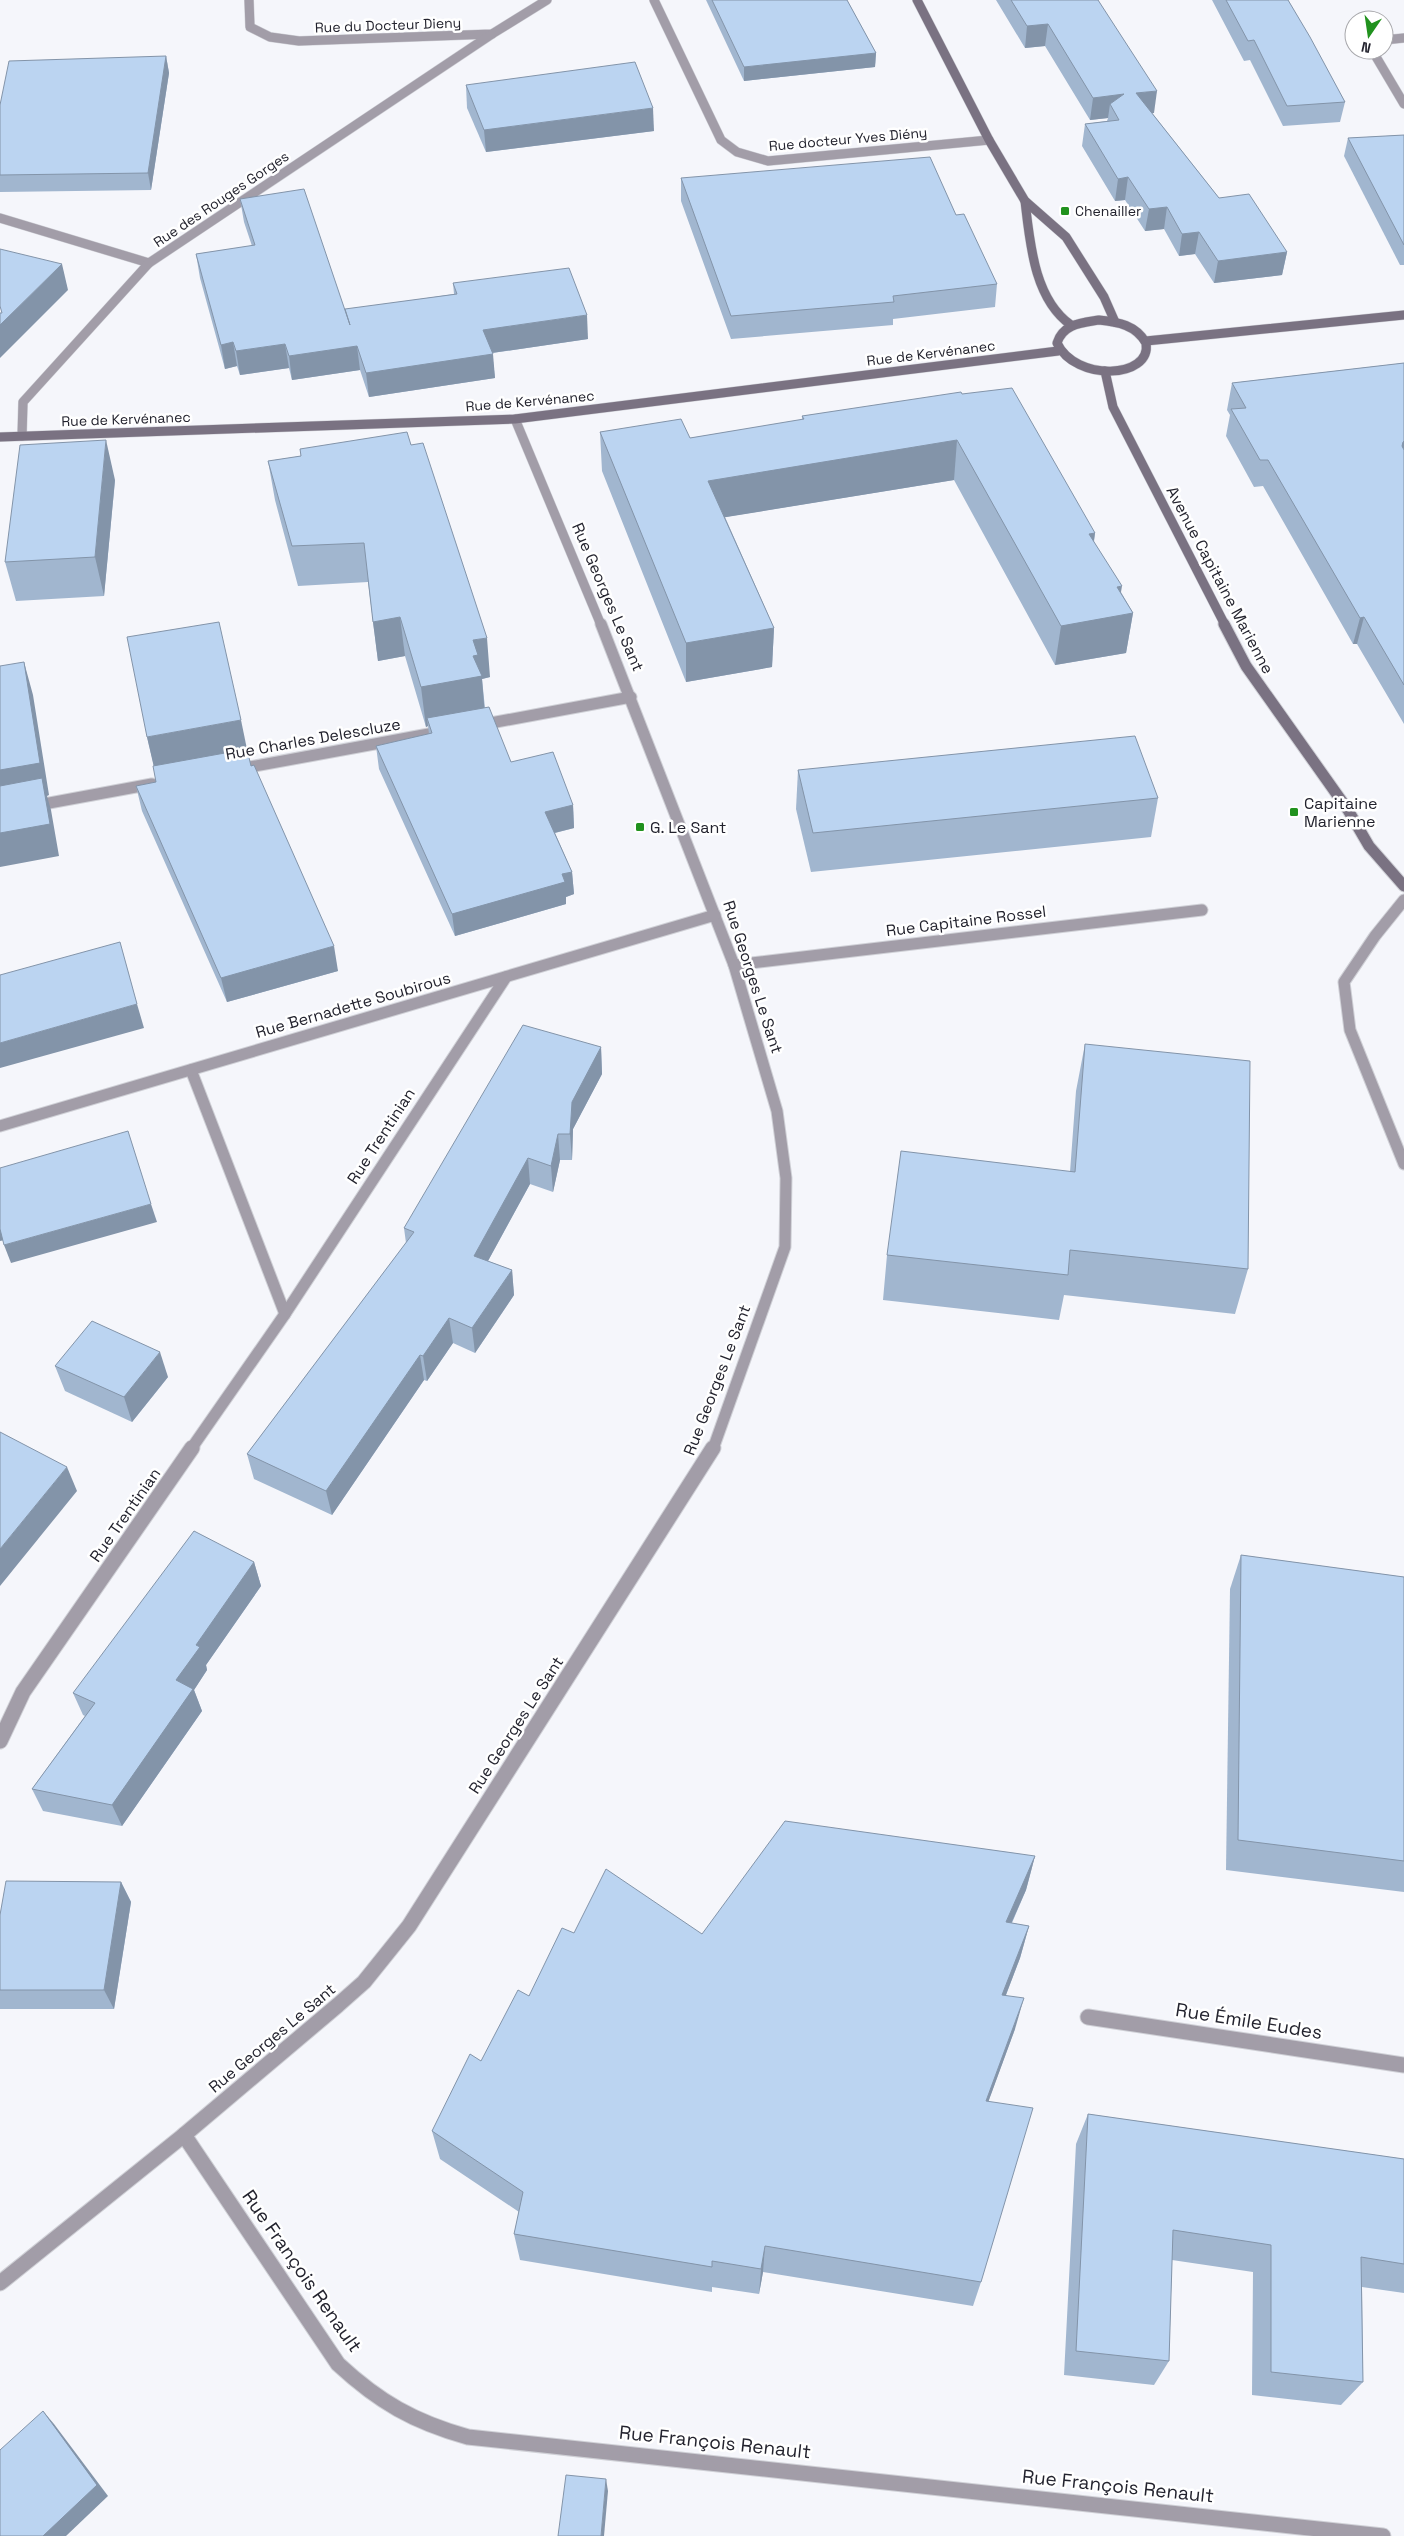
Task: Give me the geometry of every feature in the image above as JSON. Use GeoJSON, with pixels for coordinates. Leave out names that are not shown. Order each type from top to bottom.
{"type":"FeatureCollection","features":[{"type":"Feature","properties":{"kind":"street","name":"Rue du Docteur Dieny"},"geometry":{"type":"LineString","coordinates":[[249,0],[250,27],[258,34],[284,40],[492,34]]}},
{"type":"Feature","properties":{"kind":"street"},"geometry":{"type":"LineString","coordinates":[[492,34],[547,0]]}},
{"type":"Feature","properties":{"kind":"street","name":"Rue docteur Yves Diény"},"geometry":{"type":"LineString","coordinates":[[654,0],[721,140],[728,148],[740,154],[768,160],[989,140]]}},
{"type":"Feature","properties":{"kind":"street"},"geometry":{"type":"LineString","coordinates":[[917,0],[989,140],[1025,201],[1066,237],[1104,297],[1115,322]]}},
{"type":"Feature","properties":{"kind":"street","name":"Rue des Rouges Gorges"},"geometry":{"type":"LineString","coordinates":[[22,436],[24,402],[149,264],[492,34]]}},
{"type":"Feature","properties":{"kind":"street"},"geometry":{"type":"LineString","coordinates":[[1378,60],[1404,104]]}},
{"type":"Feature","properties":{"kind":"street"},"geometry":{"type":"LineString","coordinates":[[1025,201],[1028,237],[1049,302],[1059,316],[1071,325]]}},
{"type":"Feature","properties":{"kind":"street"},"geometry":{"type":"LineString","coordinates":[[0,218],[149,264]]}},
{"type":"Feature","properties":{"kind":"street"},"geometry":{"type":"LineString","coordinates":[[1146,341],[1404,315]]}},
{"type":"Feature","properties":{"kind":"street"},"geometry":{"type":"LineString","coordinates":[[1099,320],[1115,322],[1140,333],[1146,341],[1148,350],[1144,358],[1136,365],[1123,370],[1105,371],[1080,367],[1068,361],[1056,346],[1057,338],[1062,331],[1071,325],[1099,320]]}},
{"type":"Feature","properties":{"kind":"street","name":"Rue de Kervénanec"},"geometry":{"type":"LineString","coordinates":[[0,437],[515,419],[1058,350]]}},
{"type":"Feature","properties":{"kind":"street","name":"Avenue Capitaine Marienne"},"geometry":{"type":"LineString","coordinates":[[1105,371],[1113,407],[1246,666],[1348,810],[1369,846],[1404,886]]}},
{"type":"Feature","properties":{"kind":"street","name":"Rue Georges Le Sant"},"geometry":{"type":"LineString","coordinates":[[0,2283],[184,2135],[364,1982],[409,1926],[711,1454],[785,1247],[786,1178],[777,1111],[734,965],[631,697],[515,419]]}},
{"type":"Feature","properties":{"kind":"street","name":"Rue Charles Delescluze"},"geometry":{"type":"LineString","coordinates":[[225,771],[631,697]]}},
{"type":"Feature","properties":{"kind":"street"},"geometry":{"type":"LineString","coordinates":[[0,812],[166,782]]}},
{"type":"Feature","properties":{"kind":"street"},"geometry":{"type":"LineString","coordinates":[[1404,900],[1374,936],[1344,982],[1350,1030],[1404,1164]]}},
{"type":"Feature","properties":{"kind":"street","name":"Rue Capitaine Rossel"},"geometry":{"type":"LineString","coordinates":[[734,965],[1202,910]]}},
{"type":"Feature","properties":{"kind":"street","name":"Rue Bernadette Soubirous"},"geometry":{"type":"LineString","coordinates":[[0,1126],[714,916]]}},
{"type":"Feature","properties":{"kind":"street","name":"Rue Trentinian"},"geometry":{"type":"LineString","coordinates":[[0,1741],[23,1692],[286,1314],[506,977]]}},
{"type":"Feature","properties":{"kind":"street"},"geometry":{"type":"LineString","coordinates":[[191,1070],[286,1314]]}},
{"type":"Feature","properties":{"kind":"street","name":"Rue Émile Eudes"},"geometry":{"type":"LineString","coordinates":[[1088,2017],[1404,2065]]}},
{"type":"Feature","properties":{"kind":"street","name":"Rue François Renault"},"geometry":{"type":"LineString","coordinates":[[184,2135],[338,2364],[366,2391],[397,2411],[431,2428],[478,2438],[1384,2536]]}},
{"type":"Feature","properties":{"kind":"building"},"geometry":{"type":"Polygon","coordinates":[[[712,0],[847,0],[876,53],[744,67],[712,0]]]}},
{"type":"Feature","properties":{"kind":"building"},"geometry":{"type":"Polygon","coordinates":[[[1011,0],[1098,0],[1157,91],[1136,93],[1219,198],[1249,194],[1287,252],[1218,261],[1199,232],[1182,234],[1167,207],[1149,209],[1128,177],[1118,179],[1085,124],[1119,120],[1110,104],[1124,94],[1093,98],[1048,24],[1027,26],[1011,0]]]}},
{"type":"Feature","properties":{"kind":"building"},"geometry":{"type":"Polygon","coordinates":[[[1226,0],[1288,0],[1345,102],[1287,106],[1254,40],[1248,41],[1226,0]]]}},
{"type":"Feature","properties":{"kind":"building"},"geometry":{"type":"Polygon","coordinates":[[[166,56],[148,173],[0,175],[0,105],[9,61],[166,56]]]}},
{"type":"Feature","properties":{"kind":"building"},"geometry":{"type":"Polygon","coordinates":[[[635,62],[653,108],[484,130],[466,85],[635,62]]]}},
{"type":"Feature","properties":{"kind":"building"},"geometry":{"type":"Polygon","coordinates":[[[1404,135],[1404,245],[1348,138],[1404,135]]]}},
{"type":"Feature","properties":{"kind":"building"},"geometry":{"type":"Polygon","coordinates":[[[930,157],[956,215],[964,214],[997,284],[893,296],[894,302],[731,316],[681,178],[930,157]]]}},
{"type":"Feature","properties":{"kind":"building"},"geometry":{"type":"Polygon","coordinates":[[[304,189],[350,325],[345,309],[457,294],[453,283],[569,268],[587,315],[483,330],[493,354],[366,373],[357,346],[289,356],[285,344],[236,351],[233,342],[221,345],[196,254],[255,245],[240,199],[304,189]]]}},
{"type":"Feature","properties":{"kind":"building"},"geometry":{"type":"Polygon","coordinates":[[[0,249],[62,264],[0,325],[0,313],[2,313],[0,306],[0,249]]]}},
{"type":"Feature","properties":{"kind":"building"},"geometry":{"type":"Polygon","coordinates":[[[1404,363],[1404,441],[1402,446],[1404,450],[1404,685],[1364,617],[1360,618],[1268,460],[1260,460],[1231,409],[1246,408],[1232,383],[1404,363]]]}},
{"type":"Feature","properties":{"kind":"building"},"geometry":{"type":"Polygon","coordinates":[[[1012,388],[1095,533],[1089,534],[1122,586],[1117,587],[1133,613],[1061,626],[957,440],[708,481],[774,628],[686,643],[600,432],[681,419],[690,438],[804,419],[802,416],[961,392],[962,394],[1012,388]]]}},
{"type":"Feature","properties":{"kind":"building"},"geometry":{"type":"Polygon","coordinates":[[[407,432],[411,445],[423,443],[487,638],[473,640],[478,655],[473,656],[482,676],[421,687],[400,617],[373,622],[364,543],[292,546],[268,461],[301,456],[300,449],[407,432]]]}},
{"type":"Feature","properties":{"kind":"building"},"geometry":{"type":"Polygon","coordinates":[[[106,440],[95,557],[5,562],[20,445],[106,440]]]}},
{"type":"Feature","properties":{"kind":"building"},"geometry":{"type":"Polygon","coordinates":[[[219,622],[241,720],[147,737],[127,637],[219,622]]]}},
{"type":"Feature","properties":{"kind":"building"},"geometry":{"type":"Polygon","coordinates":[[[24,662],[40,763],[0,770],[0,666],[24,662]]]}},
{"type":"Feature","properties":{"kind":"building"},"geometry":{"type":"Polygon","coordinates":[[[489,707],[511,762],[553,752],[573,805],[545,812],[572,872],[562,874],[565,882],[452,914],[376,746],[432,733],[427,718],[489,707]]]}},
{"type":"Feature","properties":{"kind":"building"},"geometry":{"type":"Polygon","coordinates":[[[1135,736],[1158,798],[813,833],[798,770],[1135,736]]]}},
{"type":"Feature","properties":{"kind":"building"},"geometry":{"type":"Polygon","coordinates":[[[247,749],[251,766],[254,765],[334,946],[221,978],[136,786],[156,782],[153,766],[247,749]]]}},
{"type":"Feature","properties":{"kind":"building"},"geometry":{"type":"Polygon","coordinates":[[[42,778],[50,824],[0,833],[0,786],[42,778]]]}},
{"type":"Feature","properties":{"kind":"building"},"geometry":{"type":"Polygon","coordinates":[[[120,942],[137,1004],[0,1043],[0,975],[120,942]]]}},
{"type":"Feature","properties":{"kind":"building"},"geometry":{"type":"Polygon","coordinates":[[[523,1025],[601,1047],[572,1102],[570,1134],[558,1134],[551,1166],[528,1158],[474,1256],[512,1270],[472,1328],[449,1318],[423,1356],[420,1355],[326,1491],[247,1454],[414,1232],[404,1228],[523,1025]]]}},
{"type":"Feature","properties":{"kind":"building"},"geometry":{"type":"Polygon","coordinates":[[[1085,1044],[1250,1061],[1248,1269],[1070,1250],[1068,1275],[887,1255],[901,1151],[1075,1172],[1085,1044]]]}},
{"type":"Feature","properties":{"kind":"building"},"geometry":{"type":"Polygon","coordinates":[[[128,1131],[151,1204],[4,1245],[0,1229],[0,1168],[128,1131]]]}},
{"type":"Feature","properties":{"kind":"building"},"geometry":{"type":"Polygon","coordinates":[[[92,1321],[160,1352],[124,1397],[55,1366],[92,1321]]]}},
{"type":"Feature","properties":{"kind":"building"},"geometry":{"type":"Polygon","coordinates":[[[0,1432],[67,1467],[0,1549],[0,1432]]]}},
{"type":"Feature","properties":{"kind":"building"},"geometry":{"type":"Polygon","coordinates":[[[194,1531],[254,1562],[196,1645],[200,1647],[176,1680],[193,1689],[112,1805],[32,1789],[95,1703],[73,1693],[194,1531]]]}},
{"type":"Feature","properties":{"kind":"building"},"geometry":{"type":"Polygon","coordinates":[[[1241,1555],[1404,1577],[1404,1861],[1238,1840],[1241,1555]]]}},
{"type":"Feature","properties":{"kind":"building"},"geometry":{"type":"Polygon","coordinates":[[[785,1821],[1035,1856],[1006,1922],[1029,1926],[1002,1995],[1024,1998],[986,2101],[1033,2108],[981,2282],[765,2246],[761,2269],[712,2261],[712,2267],[514,2234],[523,2192],[432,2131],[470,2054],[481,2061],[518,1990],[529,1996],[562,1928],[574,1933],[606,1869],[702,1934],[785,1821]]]}},
{"type":"Feature","properties":{"kind":"building"},"geometry":{"type":"Polygon","coordinates":[[[6,1881],[121,1882],[104,1990],[0,1990],[0,1915],[6,1881]]]}},
{"type":"Feature","properties":{"kind":"building"},"geometry":{"type":"Polygon","coordinates":[[[1088,2114],[1404,2159],[1404,2264],[1361,2257],[1363,2382],[1271,2372],[1271,2245],[1173,2230],[1169,2361],[1076,2351],[1088,2114]]]}},
{"type":"Feature","properties":{"kind":"building"},"geometry":{"type":"Polygon","coordinates":[[[43,2411],[97,2485],[43,2536],[0,2536],[0,2450],[43,2411]]]}},
{"type":"Feature","properties":{"kind":"building"},"geometry":{"type":"Polygon","coordinates":[[[566,2475],[606,2479],[601,2536],[558,2536],[566,2475]]]}},
{"type":"Feature","properties":{"kind":"place","name":"Chenailler"},"geometry":{"type":"Point","coordinates":[1065,211]}},
{"type":"Feature","properties":{"kind":"place","name":"Capitaine Marienne"},"geometry":{"type":"Point","coordinates":[1294,812]}},
{"type":"Feature","properties":{"kind":"place","name":"G. Le Sant"},"geometry":{"type":"Point","coordinates":[640,827]}}]}
